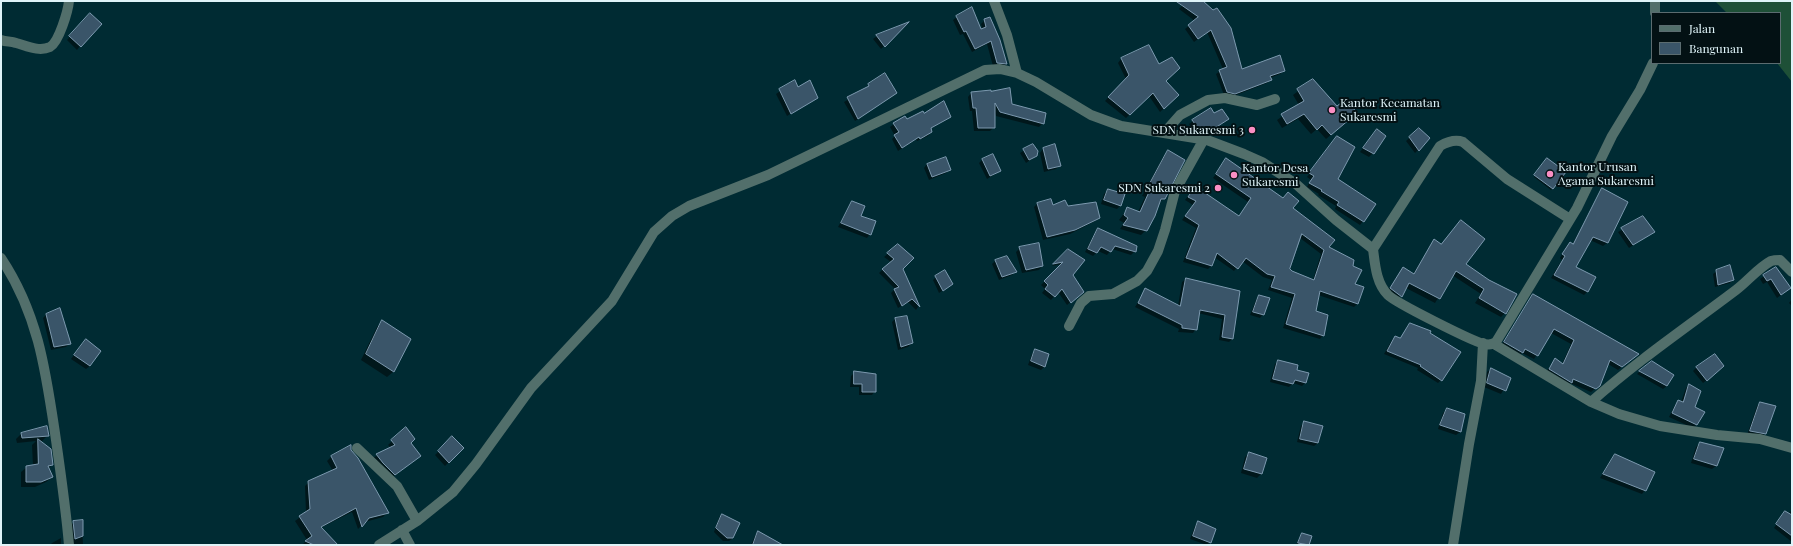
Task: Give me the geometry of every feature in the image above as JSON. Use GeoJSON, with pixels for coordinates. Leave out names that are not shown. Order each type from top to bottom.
{"type":"FeatureCollection","features":[{"type":"Feature","properties":{"kind":"street"},"geometry":{"type":"LineString","coordinates":[[1,40],[12,41],[29,48],[49,47],[54,43],[61,28],[69,1]]}},
{"type":"Feature","properties":{"kind":"street"},"geometry":{"type":"LineString","coordinates":[[994,1],[1007,35],[1016,73]]}},
{"type":"Feature","properties":{"kind":"street"},"geometry":{"type":"LineString","coordinates":[[1655,1],[1655,12]]}},
{"type":"Feature","properties":{"kind":"street"},"geometry":{"type":"LineString","coordinates":[[1494,344],[1570,219],[1612,136],[1640,90],[1653,64]]}},
{"type":"Feature","properties":{"kind":"street"},"geometry":{"type":"LineString","coordinates":[[378,545],[417,520],[453,492],[476,464],[531,388],[612,301],[654,232],[672,216],[689,206],[768,175],[984,70],[1000,68],[1016,73],[1036,82],[1091,115],[1121,126],[1164,134],[1204,139],[1250,156],[1296,184],[1336,220],[1373,249]]}},
{"type":"Feature","properties":{"kind":"street"},"geometry":{"type":"LineString","coordinates":[[1164,134],[1180,115],[1194,106],[1208,100],[1225,98],[1257,106],[1275,99]]}},
{"type":"Feature","properties":{"kind":"street"},"geometry":{"type":"LineString","coordinates":[[1069,326],[1081,303],[1089,296],[1113,294],[1137,281],[1147,271],[1158,251],[1175,190],[1204,139]]}},
{"type":"Feature","properties":{"kind":"street"},"geometry":{"type":"LineString","coordinates":[[1570,219],[1507,179],[1463,142],[1458,140],[1446,142],[1440,146],[1409,196],[1373,249],[1377,276],[1388,295],[1483,343],[1494,344],[1592,402],[1619,414],[1660,426],[1717,435],[1760,439],[1792,448]]}},
{"type":"Feature","properties":{"kind":"street"},"geometry":{"type":"LineString","coordinates":[[1,258],[13,276],[36,332],[52,415],[64,491],[69,545]]}},
{"type":"Feature","properties":{"kind":"street"},"geometry":{"type":"LineString","coordinates":[[1592,402],[1615,381],[1676,333],[1737,289],[1765,265],[1772,261],[1780,260],[1792,272]]}},
{"type":"Feature","properties":{"kind":"street"},"geometry":{"type":"LineString","coordinates":[[1453,545],[1469,444],[1481,381],[1483,343]]}},
{"type":"Feature","properties":{"kind":"street"},"geometry":{"type":"LineString","coordinates":[[357,448],[397,486],[417,520]]}},
{"type":"Feature","properties":{"kind":"street"},"geometry":{"type":"LineString","coordinates":[[402,530],[410,545]]}},
{"type":"Feature","properties":{"kind":"green space"},"geometry":{"type":"Polygon","coordinates":[[[1715,1],[1792,1],[1792,82],[1778,64],[1781,64],[1781,12],[1726,12],[1715,1]]]}},
{"type":"Feature","properties":{"kind":"building"},"geometry":{"type":"Polygon","coordinates":[[[1176,1],[1203,1],[1213,10],[1217,8],[1231,28],[1242,69],[1280,55],[1285,71],[1270,76],[1272,80],[1235,94],[1227,92],[1219,70],[1227,67],[1211,30],[1198,39],[1188,25],[1198,17],[1176,1]]]}},
{"type":"Feature","properties":{"kind":"building"},"geometry":{"type":"Polygon","coordinates":[[[972,7],[981,29],[986,27],[984,19],[990,17],[1000,40],[1007,64],[997,63],[991,41],[975,49],[966,31],[964,32],[956,16],[972,7]]]}},
{"type":"Feature","properties":{"kind":"building"},"geometry":{"type":"Polygon","coordinates":[[[90,13],[102,24],[81,47],[69,36],[90,13]]]}},
{"type":"Feature","properties":{"kind":"building"},"geometry":{"type":"Polygon","coordinates":[[[909,22],[885,47],[876,35],[909,22]]]}},
{"type":"Feature","properties":{"kind":"building"},"geometry":{"type":"Polygon","coordinates":[[[1149,45],[1159,64],[1172,57],[1180,68],[1166,81],[1179,95],[1164,109],[1153,93],[1130,115],[1108,97],[1129,75],[1121,58],[1149,45]]]}},
{"type":"Feature","properties":{"kind":"building"},"geometry":{"type":"Polygon","coordinates":[[[885,73],[897,93],[858,119],[847,97],[869,86],[868,84],[885,73]]]}},
{"type":"Feature","properties":{"kind":"building","name":"Kantor Kecamatan Sukaresmi"},"geometry":{"type":"Polygon","coordinates":[[[1313,79],[1337,106],[1346,99],[1357,113],[1331,135],[1322,125],[1317,130],[1304,114],[1287,124],[1281,114],[1304,101],[1297,89],[1313,79]]]}},
{"type":"Feature","properties":{"kind":"building"},"geometry":{"type":"Polygon","coordinates":[[[795,80],[798,87],[810,80],[818,98],[791,114],[779,89],[795,80]]]}},
{"type":"Feature","properties":{"kind":"building"},"geometry":{"type":"Polygon","coordinates":[[[1010,88],[1012,104],[1046,113],[1044,124],[1000,112],[995,103],[995,128],[978,128],[976,108],[973,108],[971,92],[1010,88]]]}},
{"type":"Feature","properties":{"kind":"building"},"geometry":{"type":"Polygon","coordinates":[[[944,101],[951,117],[931,128],[932,132],[920,139],[919,137],[902,148],[894,135],[899,132],[893,123],[905,116],[907,119],[923,111],[924,113],[944,101]]]}},
{"type":"Feature","properties":{"kind":"building"},"geometry":{"type":"Polygon","coordinates":[[[1211,108],[1214,113],[1222,109],[1229,119],[1207,133],[1201,132],[1192,120],[1211,108]]]}},
{"type":"Feature","properties":{"kind":"building"},"geometry":{"type":"Polygon","coordinates":[[[1419,128],[1430,138],[1419,151],[1409,137],[1419,128]]]}},
{"type":"Feature","properties":{"kind":"building"},"geometry":{"type":"Polygon","coordinates":[[[1377,129],[1386,136],[1374,154],[1363,148],[1377,129]]]}},
{"type":"Feature","properties":{"kind":"building"},"geometry":{"type":"Polygon","coordinates":[[[1337,136],[1355,147],[1338,179],[1376,204],[1364,222],[1337,205],[1339,202],[1309,183],[1314,176],[1309,173],[1337,136]]]}},
{"type":"Feature","properties":{"kind":"building"},"geometry":{"type":"Polygon","coordinates":[[[1033,144],[1038,151],[1037,156],[1029,160],[1023,149],[1033,144]]]}},
{"type":"Feature","properties":{"kind":"building"},"geometry":{"type":"Polygon","coordinates":[[[1055,144],[1061,166],[1048,169],[1043,148],[1055,144]]]}},
{"type":"Feature","properties":{"kind":"building"},"geometry":{"type":"Polygon","coordinates":[[[1168,150],[1185,160],[1165,199],[1161,199],[1155,216],[1147,231],[1123,225],[1128,218],[1124,215],[1127,207],[1140,212],[1149,192],[1146,191],[1168,150]]]}},
{"type":"Feature","properties":{"kind":"building"},"geometry":{"type":"Polygon","coordinates":[[[993,154],[1001,171],[990,176],[982,159],[993,154]]]}},
{"type":"Feature","properties":{"kind":"building"},"geometry":{"type":"Polygon","coordinates":[[[946,157],[951,170],[932,177],[927,164],[946,157]]]}},
{"type":"Feature","properties":{"kind":"building"},"geometry":{"type":"Polygon","coordinates":[[[1226,158],[1283,198],[1288,192],[1299,201],[1293,208],[1335,240],[1329,247],[1354,260],[1353,266],[1362,270],[1355,284],[1364,287],[1358,304],[1320,291],[1316,311],[1328,315],[1324,336],[1286,324],[1295,294],[1271,287],[1275,276],[1267,274],[1246,258],[1238,269],[1217,253],[1212,266],[1186,258],[1199,225],[1185,216],[1196,201],[1188,197],[1195,186],[1239,216],[1251,198],[1216,174],[1226,158]],[[1302,234],[1290,269],[1314,280],[1324,250],[1302,234]]]}},
{"type":"Feature","properties":{"kind":"building","name":"Kantor Urusan Agama Sukaresmi"},"geometry":{"type":"Polygon","coordinates":[[[1547,158],[1566,172],[1553,189],[1534,175],[1547,158]]]}},
{"type":"Feature","properties":{"kind":"building"},"geometry":{"type":"Polygon","coordinates":[[[1602,188],[1628,202],[1608,243],[1593,237],[1576,267],[1596,277],[1588,292],[1554,275],[1565,256],[1562,254],[1570,242],[1573,244],[1602,188]]]}},
{"type":"Feature","properties":{"kind":"building"},"geometry":{"type":"Polygon","coordinates":[[[1108,189],[1125,194],[1121,206],[1104,200],[1108,189]]]}},
{"type":"Feature","properties":{"kind":"building"},"geometry":{"type":"Polygon","coordinates":[[[1051,199],[1053,205],[1065,200],[1068,206],[1096,202],[1100,218],[1075,230],[1047,237],[1037,203],[1051,199]]]}},
{"type":"Feature","properties":{"kind":"building"},"geometry":{"type":"Polygon","coordinates":[[[852,201],[865,206],[861,216],[876,221],[871,235],[841,223],[852,201]]]}},
{"type":"Feature","properties":{"kind":"building"},"geometry":{"type":"Polygon","coordinates":[[[1643,216],[1655,232],[1633,245],[1621,228],[1643,216]]]}},
{"type":"Feature","properties":{"kind":"building"},"geometry":{"type":"Polygon","coordinates":[[[1461,220],[1485,239],[1466,264],[1489,280],[1517,294],[1506,314],[1479,298],[1484,289],[1456,271],[1440,299],[1409,283],[1402,297],[1390,288],[1403,267],[1414,274],[1434,239],[1441,244],[1461,220]]]}},
{"type":"Feature","properties":{"kind":"building"},"geometry":{"type":"Polygon","coordinates":[[[1098,228],[1137,246],[1136,252],[1115,246],[1111,252],[1101,247],[1097,253],[1088,249],[1098,228]]]}},
{"type":"Feature","properties":{"kind":"building"},"geometry":{"type":"Polygon","coordinates":[[[1039,243],[1043,266],[1026,270],[1019,247],[1039,243]]]}},
{"type":"Feature","properties":{"kind":"building"},"geometry":{"type":"Polygon","coordinates":[[[898,244],[914,258],[903,269],[920,307],[912,299],[902,306],[894,289],[899,287],[882,269],[894,259],[887,253],[898,244]]]}},
{"type":"Feature","properties":{"kind":"building"},"geometry":{"type":"Polygon","coordinates":[[[1068,249],[1085,260],[1073,275],[1084,292],[1071,303],[1062,289],[1055,297],[1045,289],[1048,285],[1044,281],[1063,262],[1053,264],[1068,249]]]}},
{"type":"Feature","properties":{"kind":"building"},"geometry":{"type":"Polygon","coordinates":[[[1007,256],[1017,272],[1002,277],[995,260],[1007,256]]]}},
{"type":"Feature","properties":{"kind":"building"},"geometry":{"type":"Polygon","coordinates":[[[1730,265],[1734,280],[1718,285],[1716,270],[1730,265]]]}},
{"type":"Feature","properties":{"kind":"building"},"geometry":{"type":"Polygon","coordinates":[[[1776,267],[1791,288],[1781,295],[1771,279],[1767,281],[1763,275],[1776,267]]]}},
{"type":"Feature","properties":{"kind":"building"},"geometry":{"type":"Polygon","coordinates":[[[945,270],[953,284],[943,291],[935,276],[945,270]]]}},
{"type":"Feature","properties":{"kind":"building"},"geometry":{"type":"Polygon","coordinates":[[[1186,278],[1240,291],[1233,339],[1222,337],[1225,315],[1200,310],[1197,330],[1182,328],[1182,325],[1138,303],[1145,288],[1180,306],[1186,278]]]}},
{"type":"Feature","properties":{"kind":"building"},"geometry":{"type":"Polygon","coordinates":[[[1533,294],[1639,354],[1622,367],[1610,360],[1600,386],[1596,389],[1573,379],[1572,383],[1549,369],[1555,358],[1563,364],[1574,340],[1554,329],[1538,356],[1525,349],[1523,353],[1504,342],[1533,294]]]}},
{"type":"Feature","properties":{"kind":"building"},"geometry":{"type":"Polygon","coordinates":[[[1259,295],[1270,298],[1264,315],[1253,312],[1259,295]]]}},
{"type":"Feature","properties":{"kind":"building"},"geometry":{"type":"Polygon","coordinates":[[[60,308],[71,344],[54,347],[46,314],[60,308]]]}},
{"type":"Feature","properties":{"kind":"building"},"geometry":{"type":"Polygon","coordinates":[[[907,316],[913,343],[901,347],[895,318],[907,316]]]}},
{"type":"Feature","properties":{"kind":"building"},"geometry":{"type":"Polygon","coordinates":[[[382,320],[411,339],[394,372],[366,354],[382,320]]]}},
{"type":"Feature","properties":{"kind":"building"},"geometry":{"type":"Polygon","coordinates":[[[1410,323],[1431,331],[1430,333],[1461,352],[1442,381],[1420,366],[1421,365],[1387,351],[1395,336],[1400,338],[1410,323]]]}},
{"type":"Feature","properties":{"kind":"building"},"geometry":{"type":"Polygon","coordinates":[[[86,339],[101,351],[90,366],[74,355],[86,339]]]}},
{"type":"Feature","properties":{"kind":"building"},"geometry":{"type":"Polygon","coordinates":[[[1035,349],[1049,354],[1045,367],[1031,361],[1035,349]]]}},
{"type":"Feature","properties":{"kind":"building"},"geometry":{"type":"Polygon","coordinates":[[[1715,354],[1724,366],[1707,381],[1696,367],[1715,354]]]}},
{"type":"Feature","properties":{"kind":"building"},"geometry":{"type":"Polygon","coordinates":[[[1278,360],[1298,365],[1297,370],[1309,373],[1306,383],[1295,380],[1293,384],[1273,379],[1278,360]]]}},
{"type":"Feature","properties":{"kind":"building"},"geometry":{"type":"Polygon","coordinates":[[[1652,361],[1674,375],[1667,386],[1639,371],[1652,361]]]}},
{"type":"Feature","properties":{"kind":"building"},"geometry":{"type":"Polygon","coordinates":[[[1491,368],[1511,378],[1506,391],[1487,383],[1491,368]]]}},
{"type":"Feature","properties":{"kind":"building"},"geometry":{"type":"Polygon","coordinates":[[[854,371],[876,374],[876,392],[862,392],[862,384],[854,384],[854,371]]]}},
{"type":"Feature","properties":{"kind":"building"},"geometry":{"type":"Polygon","coordinates":[[[1689,384],[1701,391],[1695,407],[1705,412],[1697,425],[1672,413],[1678,400],[1683,402],[1689,384]]]}},
{"type":"Feature","properties":{"kind":"building"},"geometry":{"type":"Polygon","coordinates":[[[1760,402],[1776,406],[1766,434],[1750,431],[1760,402]]]}},
{"type":"Feature","properties":{"kind":"building"},"geometry":{"type":"Polygon","coordinates":[[[1447,408],[1465,414],[1461,432],[1440,425],[1447,408]]]}},
{"type":"Feature","properties":{"kind":"building"},"geometry":{"type":"Polygon","coordinates":[[[1304,421],[1323,426],[1318,443],[1300,439],[1304,421]]]}},
{"type":"Feature","properties":{"kind":"building"},"geometry":{"type":"Polygon","coordinates":[[[47,426],[49,436],[22,438],[21,433],[47,426]]]}},
{"type":"Feature","properties":{"kind":"building"},"geometry":{"type":"Polygon","coordinates":[[[406,427],[415,439],[411,443],[421,456],[395,475],[376,454],[395,445],[391,440],[406,427]]]}},
{"type":"Feature","properties":{"kind":"building"},"geometry":{"type":"Polygon","coordinates":[[[452,436],[464,448],[449,463],[438,451],[452,436]]]}},
{"type":"Feature","properties":{"kind":"building"},"geometry":{"type":"Polygon","coordinates":[[[38,439],[51,449],[53,465],[48,466],[53,477],[41,482],[26,482],[26,466],[38,464],[38,439]]]}},
{"type":"Feature","properties":{"kind":"building"},"geometry":{"type":"Polygon","coordinates":[[[1700,442],[1724,448],[1717,466],[1694,459],[1700,442]]]}},
{"type":"Feature","properties":{"kind":"building"},"geometry":{"type":"Polygon","coordinates":[[[351,445],[351,450],[358,458],[389,513],[369,518],[362,527],[356,508],[321,527],[338,545],[314,545],[305,541],[312,536],[299,516],[310,509],[308,481],[337,468],[331,456],[351,445]]]}},
{"type":"Feature","properties":{"kind":"building"},"geometry":{"type":"Polygon","coordinates":[[[1249,452],[1267,458],[1262,474],[1244,469],[1249,452]]]}},
{"type":"Feature","properties":{"kind":"building"},"geometry":{"type":"Polygon","coordinates":[[[1615,454],[1655,472],[1646,491],[1603,474],[1615,454]]]}},
{"type":"Feature","properties":{"kind":"building"},"geometry":{"type":"Polygon","coordinates":[[[1785,511],[1792,515],[1792,536],[1776,524],[1785,511]]]}},
{"type":"Feature","properties":{"kind":"building"},"geometry":{"type":"Polygon","coordinates":[[[722,514],[740,523],[733,538],[727,538],[716,528],[722,514]]]}},
{"type":"Feature","properties":{"kind":"building"},"geometry":{"type":"Polygon","coordinates":[[[83,520],[83,536],[75,539],[73,521],[83,520]]]}},
{"type":"Feature","properties":{"kind":"building"},"geometry":{"type":"Polygon","coordinates":[[[1198,521],[1216,529],[1211,543],[1193,536],[1198,521]]]}},
{"type":"Feature","properties":{"kind":"building"},"geometry":{"type":"Polygon","coordinates":[[[758,531],[783,545],[753,545],[758,531]]]}},
{"type":"Feature","properties":{"kind":"building"},"geometry":{"type":"Polygon","coordinates":[[[1302,533],[1312,536],[1309,545],[1298,543],[1302,533]]]}},
{"type":"Feature","properties":{"kind":"place","name":"Kantor Kecamatan Sukaresmi"},"geometry":{"type":"Point","coordinates":[1332,110]}},
{"type":"Feature","properties":{"kind":"place","name":"SDN Sukaresmi 3"},"geometry":{"type":"Point","coordinates":[1252,130]}},
{"type":"Feature","properties":{"kind":"place","name":"Kantor Urusan Agama Sukaresmi"},"geometry":{"type":"Point","coordinates":[1550,174]}},
{"type":"Feature","properties":{"kind":"place","name":"Kantor Desa Sukaresmi"},"geometry":{"type":"Point","coordinates":[1234,175]}},
{"type":"Feature","properties":{"kind":"place","name":"SDN Sukaresmi 2"},"geometry":{"type":"Point","coordinates":[1218,188]}}]}
